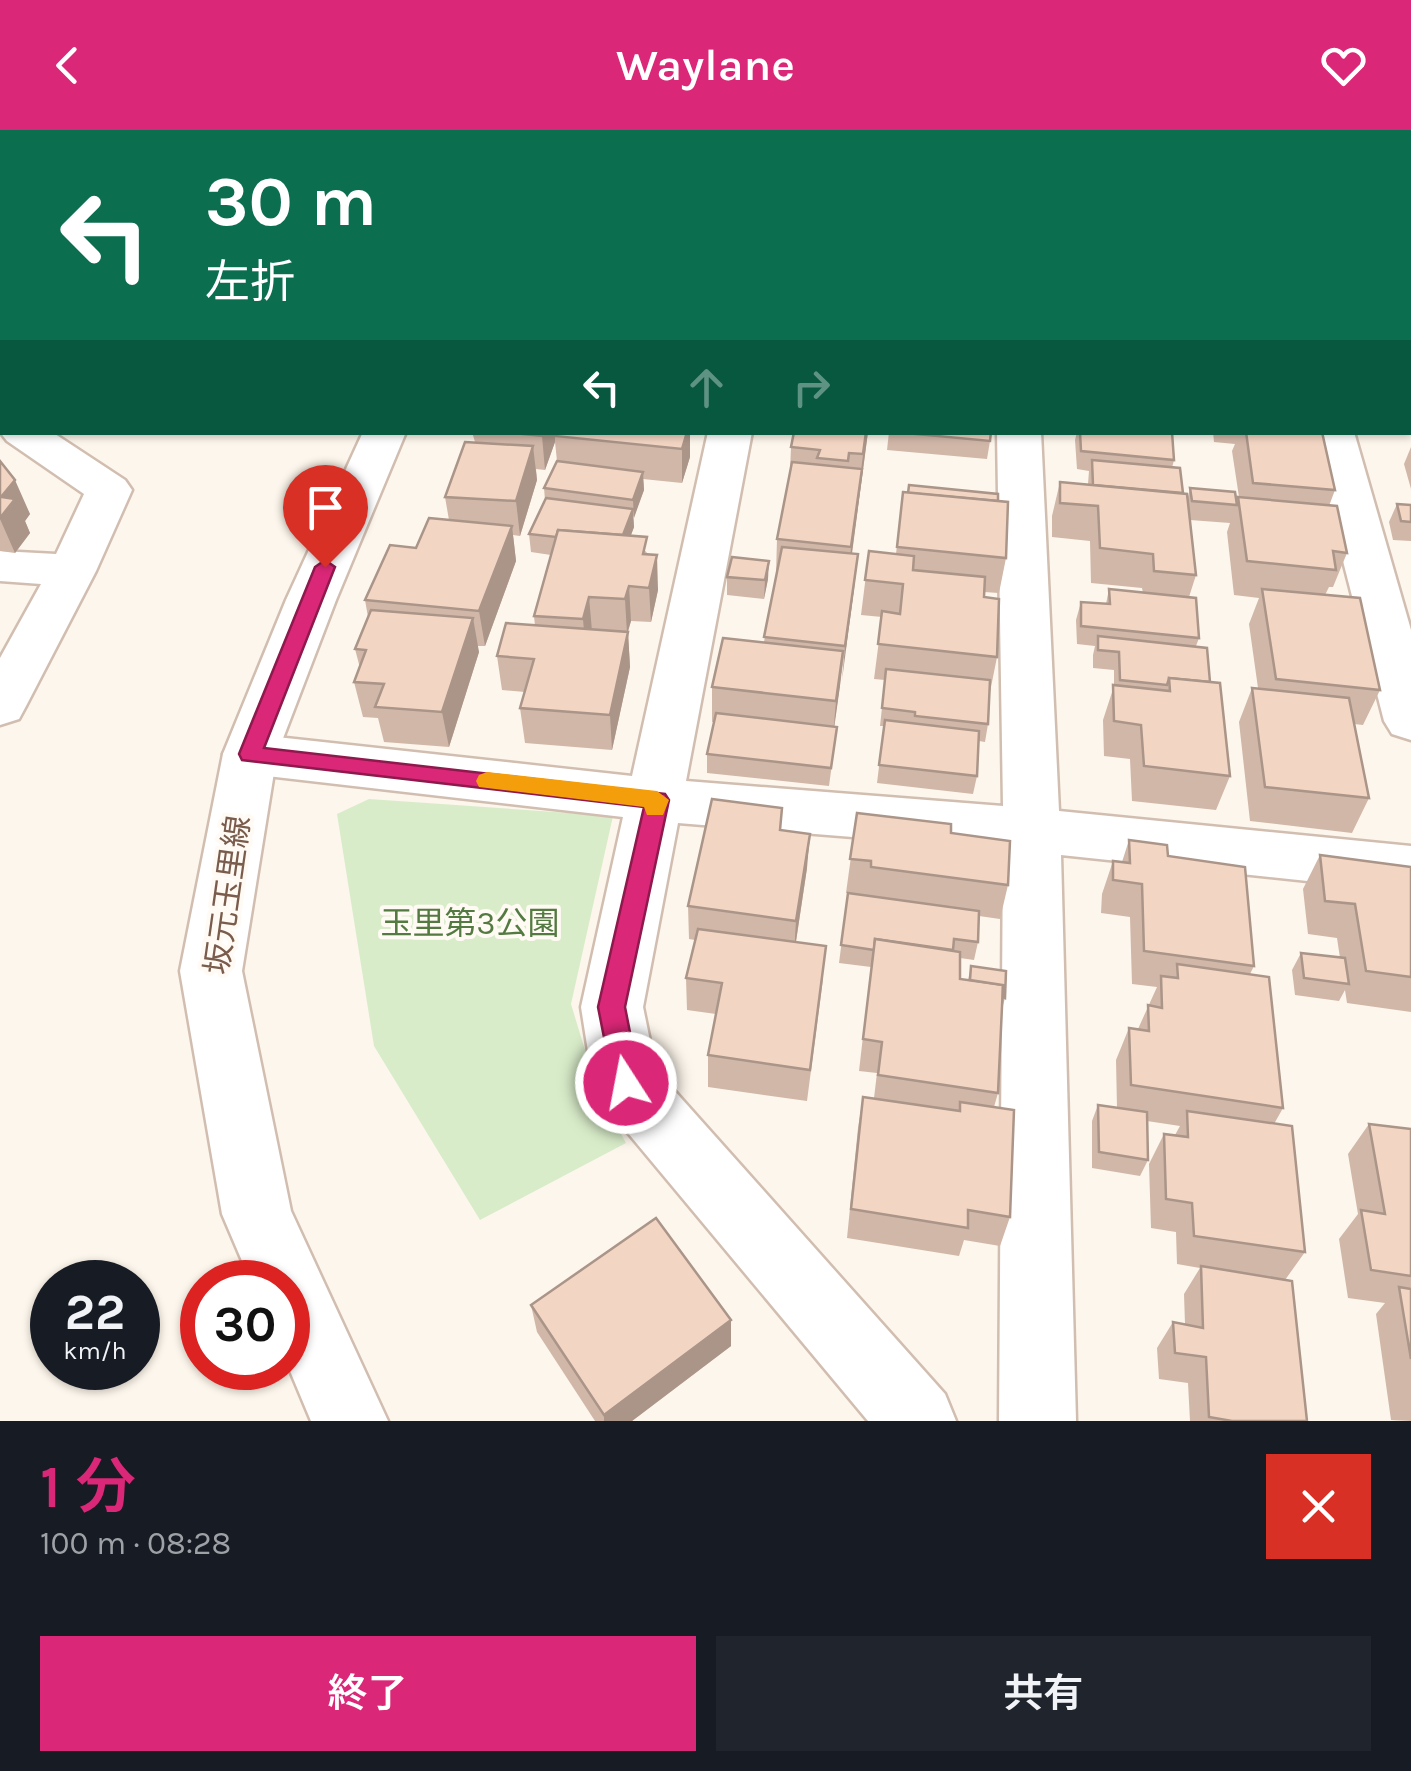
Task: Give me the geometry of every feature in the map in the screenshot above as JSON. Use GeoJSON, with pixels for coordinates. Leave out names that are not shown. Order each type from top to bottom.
{"type":"FeatureCollection","features":[{"type":"Feature","properties":{"kind":"street"},"geometry":{"type":"LineString","coordinates":[[0,706],[110,490],[27,435]]}},
{"type":"Feature","properties":{"kind":"street","name":"坂元玉里線"},"geometry":{"type":"LineString","coordinates":[[350,1421],[257,1214],[211,971],[250,754],[383,435]]}},
{"type":"Feature","properties":{"kind":"street"},"geometry":{"type":"LineString","coordinates":[[729,435],[612,1007],[626,1083],[918,1421]]}},
{"type":"Feature","properties":{"kind":"street"},"geometry":{"type":"LineString","coordinates":[[1019,435],[1032,830],[1037,1421]]}},
{"type":"Feature","properties":{"kind":"street"},"geometry":{"type":"LineString","coordinates":[[1333,435],[1411,721]]}},
{"type":"Feature","properties":{"kind":"street"},"geometry":{"type":"LineString","coordinates":[[0,566],[72,571]]}},
{"type":"Feature","properties":{"kind":"street"},"geometry":{"type":"LineString","coordinates":[[250,754],[657,800],[1032,830],[1411,870]]}},
{"type":"Feature","properties":{"kind":"green space","name":"玉里第3公園"},"geometry":{"type":"Polygon","coordinates":[[[369,799],[613,816],[571,1004],[598,1093],[626,1143],[480,1220],[374,1046],[337,814],[369,799]]]}},
{"type":"Feature","properties":{"kind":"building"},"geometry":{"type":"Polygon","coordinates":[[[555,435],[686,435],[682,449],[555,435]]]}},
{"type":"Feature","properties":{"kind":"building"},"geometry":{"type":"Polygon","coordinates":[[[793,435],[866,435],[863,454],[849,453],[848,461],[817,458],[820,450],[791,447],[793,435]]]}},
{"type":"Feature","properties":{"kind":"building"},"geometry":{"type":"Polygon","coordinates":[[[927,435],[991,435],[990,441],[927,435]]]}},
{"type":"Feature","properties":{"kind":"building"},"geometry":{"type":"Polygon","coordinates":[[[1080,435],[1172,435],[1174,460],[1081,451],[1080,435]]]}},
{"type":"Feature","properties":{"kind":"building"},"geometry":{"type":"Polygon","coordinates":[[[1246,435],[1323,435],[1335,490],[1253,483],[1246,435]]]}},
{"type":"Feature","properties":{"kind":"building"},"geometry":{"type":"Polygon","coordinates":[[[465,442],[533,446],[516,501],[445,497],[465,442]]]}},
{"type":"Feature","properties":{"kind":"building"},"geometry":{"type":"Polygon","coordinates":[[[1092,460],[1180,468],[1183,493],[1093,485],[1092,460]]]}},
{"type":"Feature","properties":{"kind":"building"},"geometry":{"type":"Polygon","coordinates":[[[0,461],[15,480],[1,497],[15,499],[0,518],[0,461]]]}},
{"type":"Feature","properties":{"kind":"building"},"geometry":{"type":"Polygon","coordinates":[[[557,461],[643,472],[633,500],[544,488],[557,461]]]}},
{"type":"Feature","properties":{"kind":"building"},"geometry":{"type":"Polygon","coordinates":[[[792,462],[862,469],[851,547],[777,539],[792,462]]]}},
{"type":"Feature","properties":{"kind":"building"},"geometry":{"type":"Polygon","coordinates":[[[1060,482],[1187,494],[1196,575],[1154,571],[1153,554],[1100,548],[1098,506],[1060,503],[1060,482]]]}},
{"type":"Feature","properties":{"kind":"building"},"geometry":{"type":"Polygon","coordinates":[[[909,485],[998,494],[998,501],[908,493],[909,485]]]}},
{"type":"Feature","properties":{"kind":"building"},"geometry":{"type":"Polygon","coordinates":[[[1190,488],[1235,492],[1237,505],[1192,501],[1190,488]]]}},
{"type":"Feature","properties":{"kind":"building"},"geometry":{"type":"Polygon","coordinates":[[[903,492],[1008,502],[1006,558],[897,547],[903,492]]]}},
{"type":"Feature","properties":{"kind":"building"},"geometry":{"type":"Polygon","coordinates":[[[1238,497],[1337,506],[1347,553],[1333,551],[1336,570],[1247,561],[1238,497]]]}},
{"type":"Feature","properties":{"kind":"building"},"geometry":{"type":"Polygon","coordinates":[[[546,498],[633,509],[623,535],[558,530],[556,537],[529,534],[546,498]]]}},
{"type":"Feature","properties":{"kind":"building"},"geometry":{"type":"Polygon","coordinates":[[[1397,504],[1411,505],[1411,522],[1401,521],[1397,504]]]}},
{"type":"Feature","properties":{"kind":"building"},"geometry":{"type":"Polygon","coordinates":[[[429,518],[512,526],[479,611],[365,600],[390,545],[416,548],[429,518]]]}},
{"type":"Feature","properties":{"kind":"building"},"geometry":{"type":"Polygon","coordinates":[[[558,530],[647,537],[643,554],[657,555],[649,588],[629,586],[625,599],[589,597],[583,619],[534,616],[558,530]]]}},
{"type":"Feature","properties":{"kind":"building"},"geometry":{"type":"Polygon","coordinates":[[[782,547],[858,554],[845,646],[764,637],[782,547]]]}},
{"type":"Feature","properties":{"kind":"building"},"geometry":{"type":"Polygon","coordinates":[[[869,551],[914,556],[913,570],[985,577],[984,597],[999,599],[997,657],[878,644],[882,611],[900,614],[903,584],[865,580],[869,551]]]}},
{"type":"Feature","properties":{"kind":"building"},"geometry":{"type":"Polygon","coordinates":[[[732,557],[769,561],[765,580],[727,577],[732,557]]]}},
{"type":"Feature","properties":{"kind":"building"},"geometry":{"type":"Polygon","coordinates":[[[1109,589],[1196,598],[1199,638],[1081,626],[1081,602],[1110,604],[1109,589]]]}},
{"type":"Feature","properties":{"kind":"building"},"geometry":{"type":"Polygon","coordinates":[[[1262,589],[1360,598],[1380,690],[1276,679],[1262,589]]]}},
{"type":"Feature","properties":{"kind":"building"},"geometry":{"type":"Polygon","coordinates":[[[371,610],[473,618],[442,712],[375,707],[384,684],[354,682],[366,650],[355,649],[371,610]]]}},
{"type":"Feature","properties":{"kind":"building"},"geometry":{"type":"Polygon","coordinates":[[[506,623],[628,632],[610,715],[520,708],[534,659],[497,656],[506,623]]]}},
{"type":"Feature","properties":{"kind":"building"},"geometry":{"type":"Polygon","coordinates":[[[1098,636],[1207,648],[1210,682],[1169,678],[1167,685],[1120,680],[1119,652],[1098,650],[1098,636]]]}},
{"type":"Feature","properties":{"kind":"building"},"geometry":{"type":"Polygon","coordinates":[[[723,638],[843,651],[836,701],[712,687],[723,638]]]}},
{"type":"Feature","properties":{"kind":"building"},"geometry":{"type":"Polygon","coordinates":[[[886,669],[990,680],[988,724],[882,708],[886,669]]]}},
{"type":"Feature","properties":{"kind":"building"},"geometry":{"type":"Polygon","coordinates":[[[1169,678],[1220,683],[1230,776],[1144,766],[1141,725],[1114,721],[1113,685],[1170,691],[1169,678]]]}},
{"type":"Feature","properties":{"kind":"building"},"geometry":{"type":"Polygon","coordinates":[[[1252,688],[1349,698],[1369,798],[1265,787],[1252,688]]]}},
{"type":"Feature","properties":{"kind":"building"},"geometry":{"type":"Polygon","coordinates":[[[716,713],[837,727],[831,768],[707,754],[716,713]]]}},
{"type":"Feature","properties":{"kind":"building"},"geometry":{"type":"Polygon","coordinates":[[[885,720],[979,731],[977,776],[879,765],[885,720]]]}},
{"type":"Feature","properties":{"kind":"building"},"geometry":{"type":"Polygon","coordinates":[[[712,799],[782,808],[780,830],[810,834],[796,921],[688,906],[712,799]]]}},
{"type":"Feature","properties":{"kind":"building"},"geometry":{"type":"Polygon","coordinates":[[[857,813],[951,824],[951,833],[1010,841],[1008,885],[871,867],[871,861],[850,859],[857,813]]]}},
{"type":"Feature","properties":{"kind":"building"},"geometry":{"type":"Polygon","coordinates":[[[1129,840],[1167,845],[1168,856],[1245,867],[1254,966],[1144,951],[1142,884],[1113,880],[1113,861],[1130,863],[1129,840]]]}},
{"type":"Feature","properties":{"kind":"building"},"geometry":{"type":"Polygon","coordinates":[[[1320,855],[1411,867],[1411,977],[1366,971],[1355,904],[1325,901],[1320,855]]]}},
{"type":"Feature","properties":{"kind":"building"},"geometry":{"type":"Polygon","coordinates":[[[848,893],[979,911],[978,942],[954,939],[953,950],[875,939],[874,950],[841,945],[848,893]]]}},
{"type":"Feature","properties":{"kind":"building"},"geometry":{"type":"Polygon","coordinates":[[[698,929],[826,946],[810,1070],[708,1055],[722,983],[686,978],[698,929]]]}},
{"type":"Feature","properties":{"kind":"building"},"geometry":{"type":"Polygon","coordinates":[[[875,939],[960,952],[960,979],[1003,985],[998,1093],[878,1075],[882,1042],[863,1039],[875,939]]]}},
{"type":"Feature","properties":{"kind":"building"},"geometry":{"type":"Polygon","coordinates":[[[1301,953],[1345,958],[1349,984],[1304,978],[1301,953]]]}},
{"type":"Feature","properties":{"kind":"building"},"geometry":{"type":"Polygon","coordinates":[[[1177,964],[1269,977],[1283,1108],[1131,1085],[1129,1028],[1149,1031],[1148,1005],[1162,1008],[1161,976],[1178,978],[1177,964]]]}},
{"type":"Feature","properties":{"kind":"building"},"geometry":{"type":"Polygon","coordinates":[[[971,966],[1006,971],[1005,998],[1003,985],[970,980],[971,966]]]}},
{"type":"Feature","properties":{"kind":"building"},"geometry":{"type":"Polygon","coordinates":[[[863,1097],[960,1111],[960,1102],[1014,1110],[1010,1217],[968,1210],[968,1228],[851,1209],[863,1097]]]}},
{"type":"Feature","properties":{"kind":"building"},"geometry":{"type":"Polygon","coordinates":[[[1098,1105],[1147,1112],[1148,1160],[1099,1152],[1098,1105]]]}},
{"type":"Feature","properties":{"kind":"building"},"geometry":{"type":"Polygon","coordinates":[[[1187,1111],[1292,1126],[1305,1252],[1194,1236],[1192,1203],[1166,1199],[1164,1134],[1188,1137],[1187,1111]]]}},
{"type":"Feature","properties":{"kind":"building"},"geometry":{"type":"Polygon","coordinates":[[[1369,1124],[1411,1129],[1411,1276],[1371,1270],[1361,1210],[1385,1214],[1369,1124]]]}},
{"type":"Feature","properties":{"kind":"building"},"geometry":{"type":"Polygon","coordinates":[[[656,1218],[731,1320],[604,1415],[531,1305],[656,1218]]]}},
{"type":"Feature","properties":{"kind":"building"},"geometry":{"type":"Polygon","coordinates":[[[1201,1266],[1292,1281],[1307,1421],[1232,1421],[1209,1417],[1206,1357],[1175,1353],[1173,1322],[1203,1328],[1201,1266]]]}},
{"type":"Feature","properties":{"kind":"building"},"geometry":{"type":"Polygon","coordinates":[[[1399,1287],[1411,1289],[1411,1359],[1399,1287]]]}},
{"type":"Feature","properties":{"kind":"slow traffic"},"geometry":{"type":"LineString","coordinates":[[487,781],[657,800],[655,809]]}},
{"type":"Feature","properties":{"kind":"route"},"geometry":{"type":"LineString","coordinates":[[325,567],[250,754],[657,800],[612,1007],[626,1083]]}}]}
